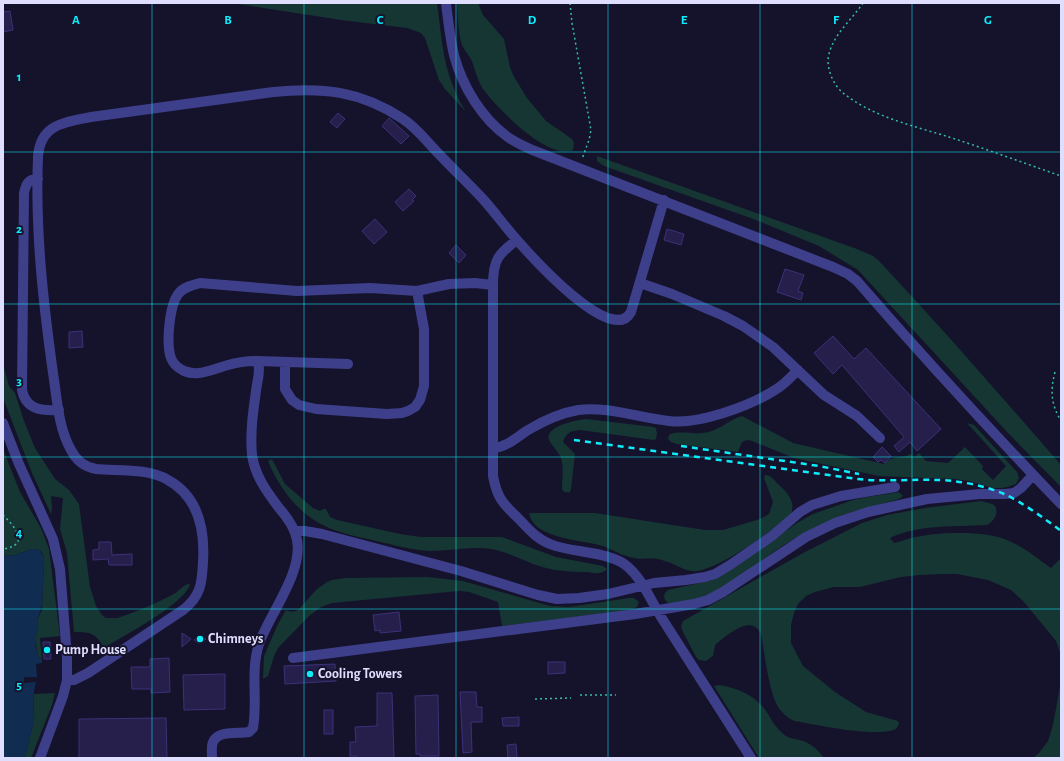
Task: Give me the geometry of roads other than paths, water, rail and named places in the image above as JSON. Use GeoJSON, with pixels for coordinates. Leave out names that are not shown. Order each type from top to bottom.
{"type":"FeatureCollection","features":[{"type":"Feature","properties":{"kind":"lane"},"geometry":{"type":"LineString","coordinates":[[446,3],[454,56],[465,83],[471,95],[483,112],[501,132],[530,149],[833,266],[848,274],[857,281],[1006,448],[1061,504]]}},
{"type":"Feature","properties":{"kind":"lane"},"geometry":{"type":"LineString","coordinates":[[67,680],[74,680],[88,673],[183,610],[192,602],[198,595],[204,545],[202,527],[199,518],[193,503],[185,492],[168,480],[156,475],[96,469],[83,464],[73,454],[68,444],[62,428],[59,410],[41,278],[38,148],[44,135],[53,128],[66,123],[108,114],[274,92],[310,90],[348,94],[388,111],[407,122],[481,197],[517,240],[574,296],[595,312],[607,318],[617,320],[627,318],[631,312],[664,200]]}},
{"type":"Feature","properties":{"kind":"lane"},"geometry":{"type":"LineString","coordinates":[[38,179],[31,179],[27,182],[24,193],[22,390],[25,401],[32,406],[44,410],[59,410]]}},
{"type":"Feature","properties":{"kind":"lane"},"geometry":{"type":"LineString","coordinates":[[517,240],[504,250],[497,258],[494,267],[493,476],[497,494],[507,507],[534,535],[550,544],[617,560],[628,567],[644,585],[657,611],[751,758]]}},
{"type":"Feature","properties":{"kind":"lane"},"geometry":{"type":"LineString","coordinates":[[348,364],[258,361],[229,364],[196,373],[184,371],[176,366],[171,360],[169,344],[171,312],[181,290],[190,286],[205,283],[290,291],[370,288],[417,291],[449,284],[493,284]]}},
{"type":"Feature","properties":{"kind":"lane"},"geometry":{"type":"LineString","coordinates":[[640,283],[690,302],[743,326],[773,347],[824,395],[857,416],[880,438]]}},
{"type":"Feature","properties":{"kind":"lane"},"geometry":{"type":"LineString","coordinates":[[285,362],[285,389],[292,400],[299,405],[316,409],[388,414],[408,411],[415,407],[420,400],[424,386],[424,329],[417,291]]}},
{"type":"Feature","properties":{"kind":"lane"},"geometry":{"type":"LineString","coordinates":[[212,758],[212,744],[215,738],[219,736],[249,732],[253,728],[255,658],[265,630],[294,567],[298,545],[289,520],[264,487],[254,464],[251,434],[259,375],[258,361]]}},
{"type":"Feature","properties":{"kind":"lane"},"geometry":{"type":"LineString","coordinates":[[493,448],[503,446],[527,430],[550,418],[579,410],[612,412],[678,422],[707,418],[769,394],[782,385],[798,370]]}},
{"type":"Feature","properties":{"kind":"lane"},"geometry":{"type":"LineString","coordinates":[[3,423],[56,549],[62,583],[68,666],[67,680],[63,696],[40,758]]}},
{"type":"Feature","properties":{"kind":"lane"},"geometry":{"type":"LineString","coordinates":[[293,658],[657,611],[694,604],[708,600],[731,587],[806,537],[847,518],[890,506],[936,498],[1012,493],[1019,490],[1033,475]]}},
{"type":"Feature","properties":{"kind":"lane"},"geometry":{"type":"LineString","coordinates":[[294,531],[315,532],[461,571],[549,598],[567,599],[589,597],[654,583],[696,579],[714,574],[772,536],[800,512],[812,505],[841,496],[894,487]]}},
{"type":"Feature","properties":{"kind":"water"},"geometry":{"type":"Polygon","coordinates":[[[32,549],[40,550],[44,558],[42,605],[37,621],[38,625],[35,643],[38,656],[42,660],[42,663],[36,664],[37,677],[24,677],[24,683],[36,682],[34,691],[33,724],[25,758],[3,758],[3,556],[15,555],[32,549]]]}},
{"type":"Feature","properties":{"kind":"railway"},"geometry":{"type":"LineString","coordinates":[[574,440],[858,479],[945,480],[971,484],[989,488],[1011,497],[1061,531]]}},
{"type":"Feature","properties":{"kind":"railway"},"geometry":{"type":"LineString","coordinates":[[681,446],[819,466],[859,474]]}},
{"type":"Feature","properties":{"kind":"place","name":"Chimneys"},"geometry":{"type":"Point","coordinates":[200,639]}},
{"type":"Feature","properties":{"kind":"place","name":"Pump House"},"geometry":{"type":"Point","coordinates":[47,650]}},
{"type":"Feature","properties":{"kind":"place","name":"Cooling Towers"},"geometry":{"type":"Point","coordinates":[310,674]}}]}
